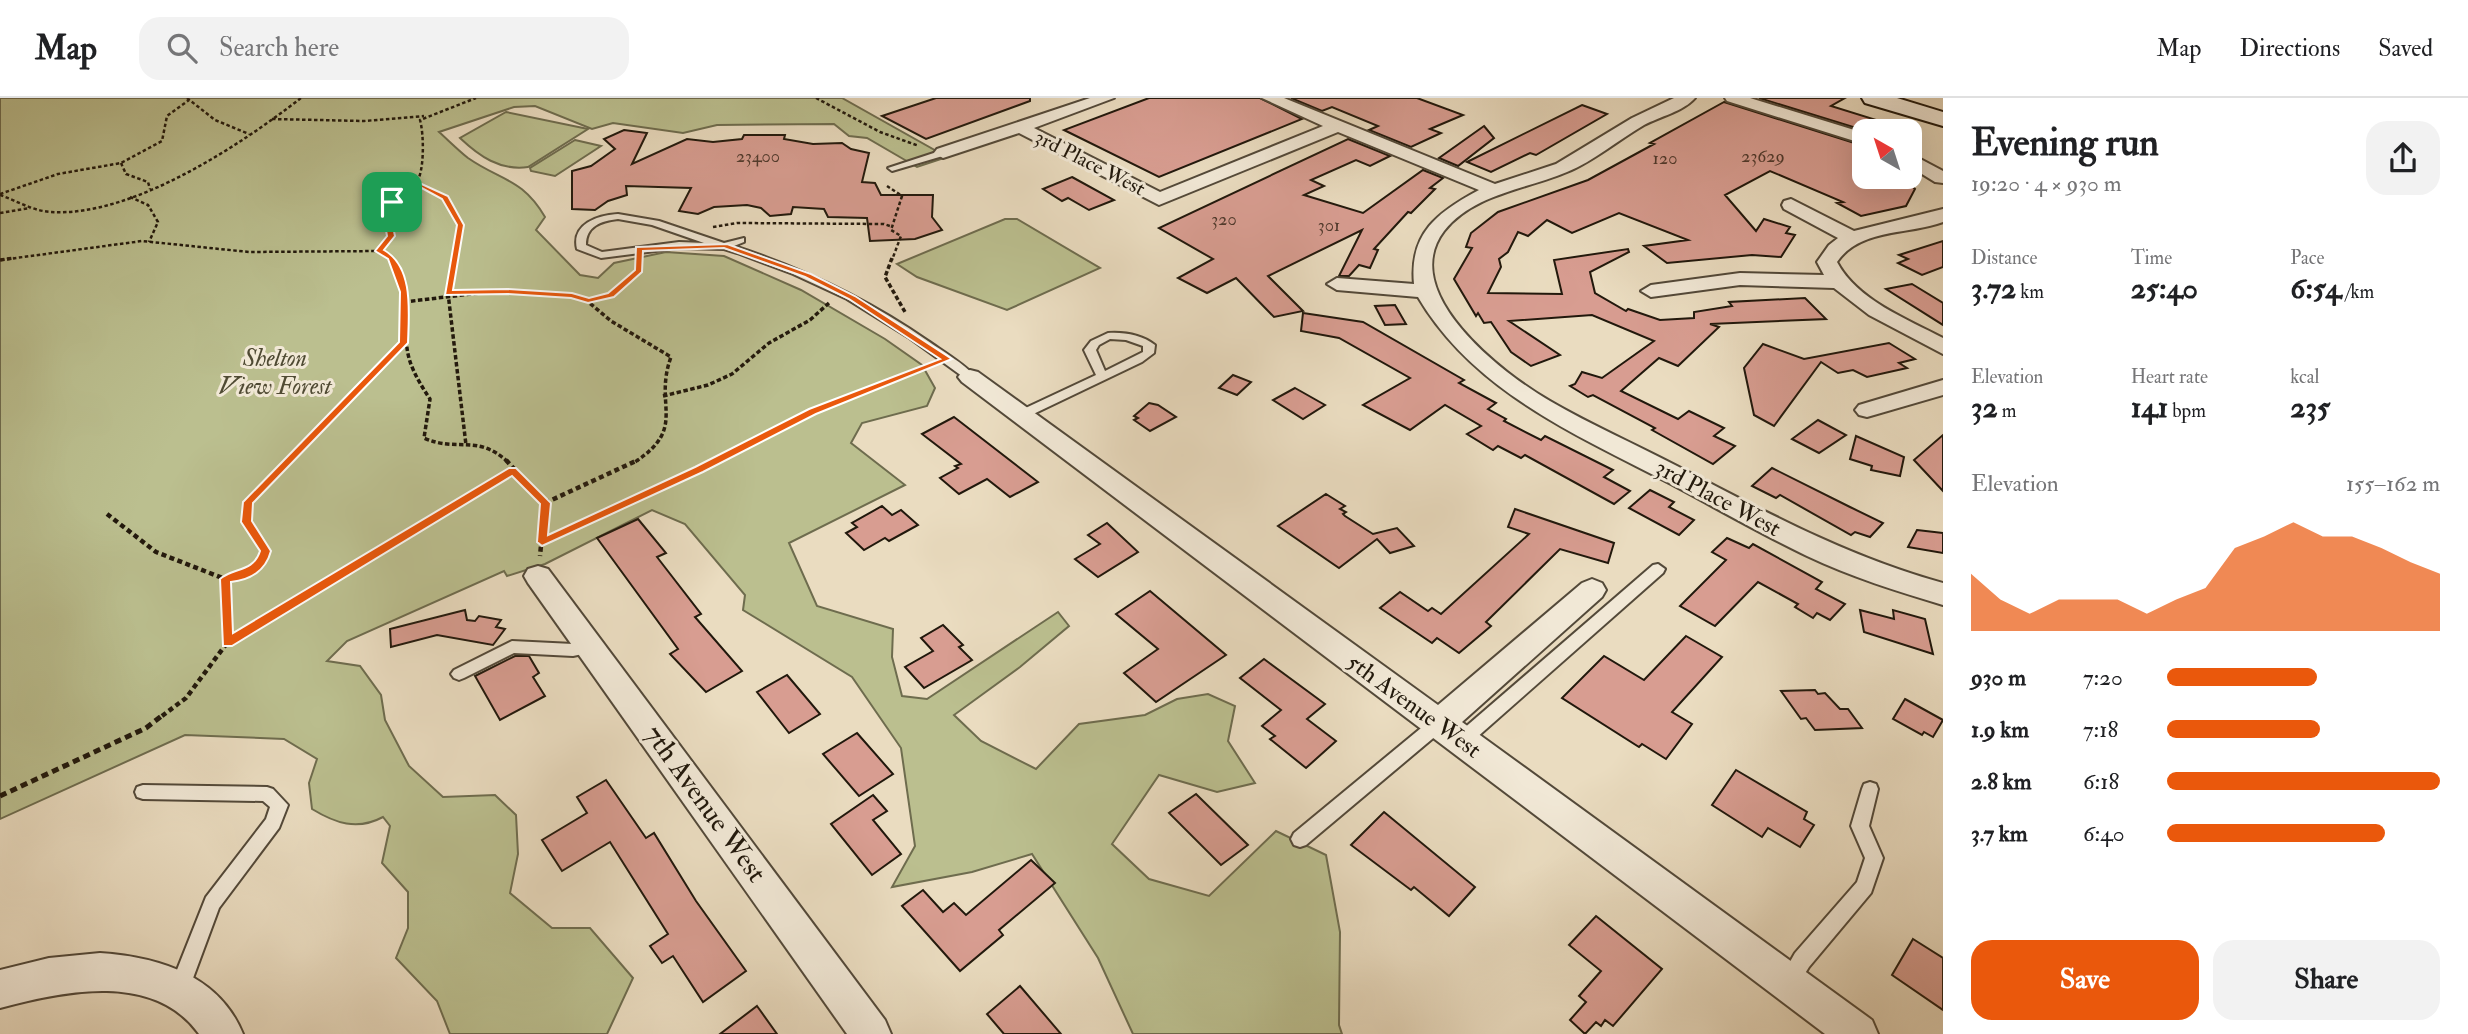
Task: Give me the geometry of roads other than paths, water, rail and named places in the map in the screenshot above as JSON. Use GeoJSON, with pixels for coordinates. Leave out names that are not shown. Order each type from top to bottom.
{"type":"FeatureCollection","features":[{"type":"Feature","properties":{"kind":"main road"},"geometry":{"type":"LineString","coordinates":[[1873,98],[1942,117]]}},
{"type":"Feature","properties":{"kind":"street"},"geometry":{"type":"LineString","coordinates":[[943,153],[1106,98]]}},
{"type":"Feature","properties":{"kind":"street"},"geometry":{"type":"LineString","coordinates":[[1270,98],[1493,190]]}},
{"type":"Feature","properties":{"kind":"street"},"geometry":{"type":"LineString","coordinates":[[1337,284],[1425,291],[1422,262],[1435,229],[1460,208],[1493,190],[1562,168],[1638,122],[1687,98]]}},
{"type":"Feature","properties":{"kind":"street"},"geometry":{"type":"LineString","coordinates":[[1732,98],[1852,135]]}},
{"type":"Feature","properties":{"kind":"street","name":"3rd Place West"},"geometry":{"type":"LineString","coordinates":[[1020,127],[1159,199],[1337,126]]}},
{"type":"Feature","properties":{"kind":"street"},"geometry":{"type":"LineString","coordinates":[[1922,166],[1942,179]]}},
{"type":"Feature","properties":{"kind":"street"},"geometry":{"type":"LineString","coordinates":[[1790,205],[1851,237]]}},
{"type":"Feature","properties":{"kind":"street"},"geometry":{"type":"LineString","coordinates":[[1943,215],[1910,226],[1851,237],[1838,244],[1826,262],[1838,282],[1943,347]]}},
{"type":"Feature","properties":{"kind":"street"},"geometry":{"type":"LineString","coordinates":[[1651,291],[1740,279],[1838,282]]}},
{"type":"Feature","properties":{"kind":"street","name":"3rd Place West"},"geometry":{"type":"LineString","coordinates":[[1425,291],[1440,316],[1471,353],[1539,405],[1818,550],[1894,580],[1943,594]]}},
{"type":"Feature","properties":{"kind":"street","name":"5th Avenue West"},"geometry":{"type":"LineString","coordinates":[[959,368],[1858,1034]]}},
{"type":"Feature","properties":{"kind":"street"},"geometry":{"type":"LineString","coordinates":[[1867,410],[1914,398],[1943,387]]}},
{"type":"Feature","properties":{"kind":"street","name":"7th Avenue West"},"geometry":{"type":"LineString","coordinates":[[538,576],[871,1034]]}},
{"type":"Feature","properties":{"kind":"street"},"geometry":{"type":"LineString","coordinates":[[1450,732],[1592,590]]}},
{"type":"Feature","properties":{"kind":"street"},"geometry":{"type":"LineString","coordinates":[[0,989],[93,971],[152,978],[196,1001],[223,1034]]}},
{"type":"Feature","properties":{"kind":"lane"},"geometry":{"type":"LineString","coordinates":[[892,168],[943,153]]}},
{"type":"Feature","properties":{"kind":"lane"},"geometry":{"type":"LineString","coordinates":[[741,240],[724,246],[639,249],[601,255],[581,247],[581,233],[598,220],[624,216],[724,246],[808,276],[841,292],[921,340],[959,368]]}},
{"type":"Feature","properties":{"kind":"lane"},"geometry":{"type":"LineString","coordinates":[[1021,415],[1138,360],[1148,353],[1149,345],[1129,336],[1101,338],[1093,342],[1090,350],[1102,376]]}},
{"type":"Feature","properties":{"kind":"lane"},"geometry":{"type":"LineString","coordinates":[[1300,839],[1450,732],[1658,569]]}},
{"type":"Feature","properties":{"kind":"lane"},"geometry":{"type":"LineString","coordinates":[[458,674],[512,647],[573,650],[592,647]]}},
{"type":"Feature","properties":{"kind":"lane"},"geometry":{"type":"LineString","coordinates":[[1788,982],[1802,960],[1866,887],[1874,858],[1860,826],[1870,789]]}},
{"type":"Feature","properties":{"kind":"lane"},"geometry":{"type":"LineString","coordinates":[[143,792],[267,794],[279,805],[273,823],[221,887],[212,903],[179,992]]}},
{"type":"Feature","properties":{"kind":"park label","name":"Shelton View Forest"},"geometry":{"type":"Point","coordinates":[275,372]}}]}
